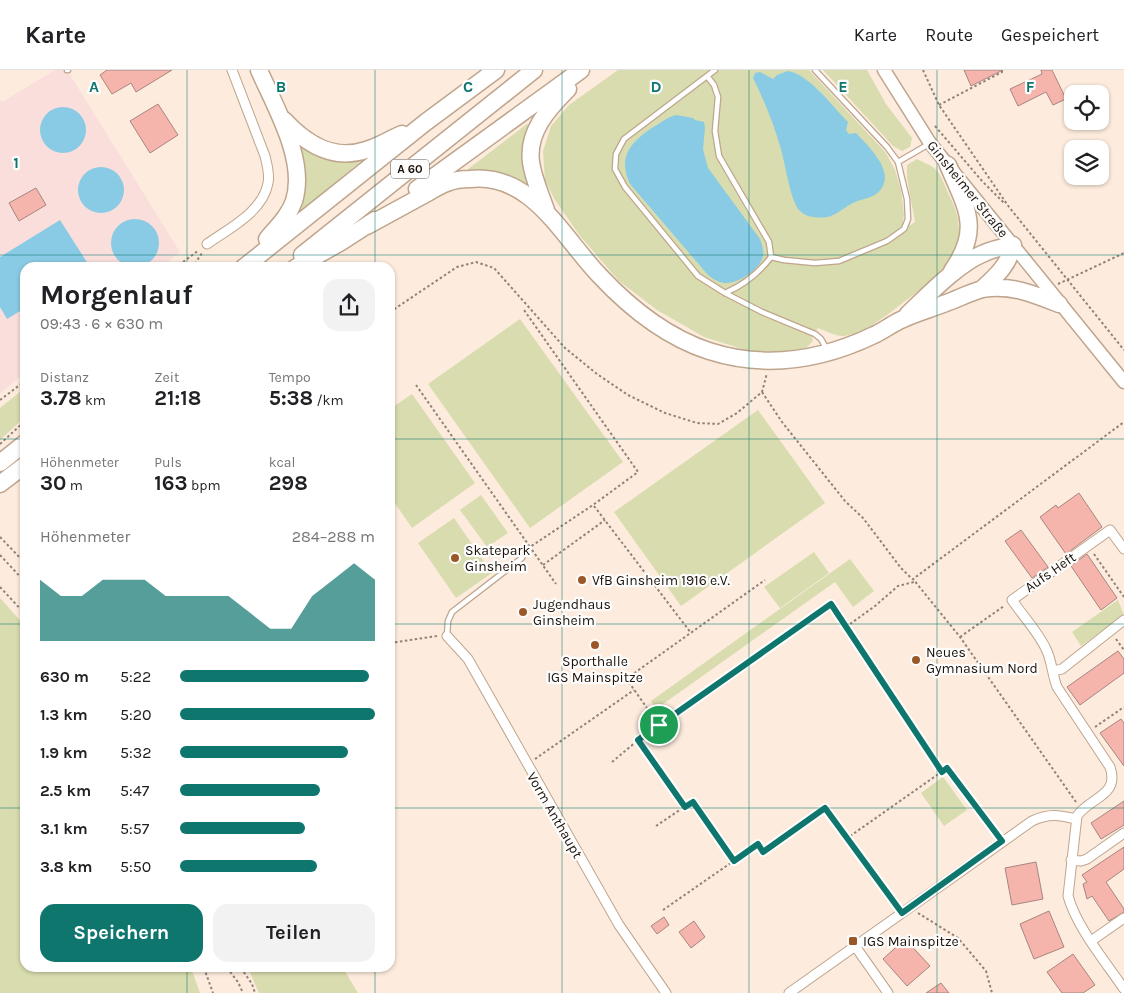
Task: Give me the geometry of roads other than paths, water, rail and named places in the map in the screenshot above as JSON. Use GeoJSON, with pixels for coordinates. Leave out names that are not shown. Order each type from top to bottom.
{"type":"FeatureCollection","features":[{"type":"Feature","properties":{"kind":"highway"},"geometry":{"type":"LineString","coordinates":[[245,262],[286,218],[294,201],[297,180],[294,159],[282,118],[259,70]]}},
{"type":"Feature","properties":{"kind":"highway","name":"A 60"},"geometry":{"type":"LineString","coordinates":[[251,262],[426,122],[496,70]]}},
{"type":"Feature","properties":{"kind":"highway","name":"A 60"},"geometry":{"type":"LineString","coordinates":[[294,262],[534,70]]}},
{"type":"Feature","properties":{"kind":"highway"},"geometry":{"type":"LineString","coordinates":[[367,226],[580,70]]}},
{"type":"Feature","properties":{"kind":"highway"},"geometry":{"type":"LineString","coordinates":[[547,212],[531,164],[530,153],[534,138],[538,125],[549,108],[588,70]]}},
{"type":"Feature","properties":{"kind":"highway"},"geometry":{"type":"LineString","coordinates":[[282,118],[295,132],[316,148],[345,154],[366,150],[426,122]]}},
{"type":"Feature","properties":{"kind":"highway"},"geometry":{"type":"LineString","coordinates":[[947,278],[966,246],[970,228],[967,211],[948,165]]}},
{"type":"Feature","properties":{"kind":"highway"},"geometry":{"type":"LineString","coordinates":[[306,262],[447,183],[476,178],[489,178],[518,188],[547,212],[599,276],[621,297],[665,331],[709,351],[733,357],[767,361],[828,354],[875,335],[902,319],[982,290],[1015,289],[1028,291],[1059,304]]}},
{"type":"Feature","properties":{"kind":"highway"},"geometry":{"type":"LineString","coordinates":[[902,319],[947,278],[980,255],[1013,245],[1011,255],[1004,268],[982,290]]}},
{"type":"Feature","properties":{"kind":"highway"},"geometry":{"type":"LineString","coordinates":[[0,463],[20,447]]}},
{"type":"Feature","properties":{"kind":"highway"},"geometry":{"type":"LineString","coordinates":[[0,484],[20,469]]}},
{"type":"Feature","properties":{"kind":"main road","name":"Ginsheimer Straße"},"geometry":{"type":"LineString","coordinates":[[884,70],[930,143],[1124,382]]}},
{"type":"Feature","properties":{"kind":"street"},"geometry":{"type":"LineString","coordinates":[[207,244],[254,208],[262,198],[268,184],[265,156],[232,70]]}},
{"type":"Feature","properties":{"kind":"street","name":"Aufs Heft"},"geometry":{"type":"LineString","coordinates":[[1076,820],[1079,813],[1111,786],[1110,767],[1057,687],[1046,648],[1012,600],[1110,530],[1124,549]]}},
{"type":"Feature","properties":{"kind":"street"},"geometry":{"type":"LineString","coordinates":[[1053,671],[1062,669],[1124,620]]}},
{"type":"Feature","properties":{"kind":"street","name":"Vorm Anthaupt"},"geometry":{"type":"LineString","coordinates":[[447,636],[468,659],[526,765],[619,925],[666,993]]}},
{"type":"Feature","properties":{"kind":"street"},"geometry":{"type":"LineString","coordinates":[[789,993],[1032,821],[1042,816],[1059,815],[1076,820],[1068,896],[1070,906],[1124,989]]}},
{"type":"Feature","properties":{"kind":"street"},"geometry":{"type":"LineString","coordinates":[[1071,860],[1081,861],[1087,859],[1124,833]]}},
{"type":"Feature","properties":{"kind":"street"},"geometry":{"type":"LineString","coordinates":[[1091,941],[1124,918]]}},
{"type":"Feature","properties":{"kind":"street"},"geometry":{"type":"LineString","coordinates":[[855,946],[888,993]]}},
{"type":"Feature","properties":{"kind":"lane"},"geometry":{"type":"LineString","coordinates":[[715,70],[624,139],[616,154],[615,169],[625,188],[698,276],[725,293],[762,312],[816,334],[824,343],[828,354]]}},
{"type":"Feature","properties":{"kind":"lane"},"geometry":{"type":"LineString","coordinates":[[771,257],[815,263],[839,261],[887,241],[904,229],[908,219],[907,198],[898,162],[887,147],[815,70]]}},
{"type":"Feature","properties":{"kind":"lane"},"geometry":{"type":"LineString","coordinates":[[707,76],[714,84],[718,97],[715,131],[719,156],[769,242],[771,257],[755,276],[740,287],[725,293]]}},
{"type":"Feature","properties":{"kind":"lane"},"geometry":{"type":"LineString","coordinates":[[898,162],[930,143]]}},
{"type":"Feature","properties":{"kind":"lane"},"geometry":{"type":"LineString","coordinates":[[447,636],[448,620],[452,612],[522,558]]}},
{"type":"Feature","properties":{"kind":"water"},"geometry":{"type":"Polygon","coordinates":[[[788,71],[804,78],[820,92],[848,122],[846,130],[849,134],[856,133],[874,153],[884,170],[883,186],[876,194],[849,205],[832,216],[821,218],[808,216],[796,206],[774,128],[753,78],[755,73],[760,72],[773,79],[777,75],[788,71]]]}},
{"type":"Feature","properties":{"kind":"water"},"geometry":{"type":"Polygon","coordinates":[[[58,107],[68,107],[82,117],[86,130],[82,143],[76,149],[68,153],[58,153],[44,143],[40,135],[40,125],[50,111],[58,107]]]}},
{"type":"Feature","properties":{"kind":"water"},"geometry":{"type":"Polygon","coordinates":[[[676,115],[704,122],[703,149],[708,168],[760,239],[763,249],[762,259],[752,272],[742,279],[726,283],[708,275],[630,184],[625,166],[626,158],[633,144],[647,132],[676,115]]]}},
{"type":"Feature","properties":{"kind":"water"},"geometry":{"type":"Polygon","coordinates":[[[106,167],[110,168],[120,177],[123,181],[123,199],[114,209],[106,213],[96,213],[88,209],[79,199],[78,185],[82,177],[92,168],[106,167]]]}},
{"type":"Feature","properties":{"kind":"water"},"geometry":{"type":"Polygon","coordinates":[[[135,219],[144,221],[152,226],[158,238],[157,252],[149,262],[121,262],[115,256],[111,243],[113,234],[118,226],[126,221],[135,219]]]}},
{"type":"Feature","properties":{"kind":"water"},"geometry":{"type":"Polygon","coordinates":[[[60,220],[87,262],[20,262],[20,311],[7,319],[0,307],[0,257],[60,220]]]}},
{"type":"Feature","properties":{"kind":"place","name":"Skatepark Ginsheim"},"geometry":{"type":"Point","coordinates":[455,558]}},
{"type":"Feature","properties":{"kind":"place","name":"VfB Ginsheim 1916 e.V."},"geometry":{"type":"Point","coordinates":[582,580]}},
{"type":"Feature","properties":{"kind":"place","name":"Jugendhaus Ginsheim"},"geometry":{"type":"Point","coordinates":[523,612]}},
{"type":"Feature","properties":{"kind":"place","name":"Sporthalle IGS Mainspitze"},"geometry":{"type":"Point","coordinates":[595,645]}},
{"type":"Feature","properties":{"kind":"place","name":"Neues Gymnasium Nord"},"geometry":{"type":"Point","coordinates":[916,660]}},
{"type":"Feature","properties":{"kind":"place","name":"IGS Mainspitze"},"geometry":{"type":"Point","coordinates":[853,941]}}]}
